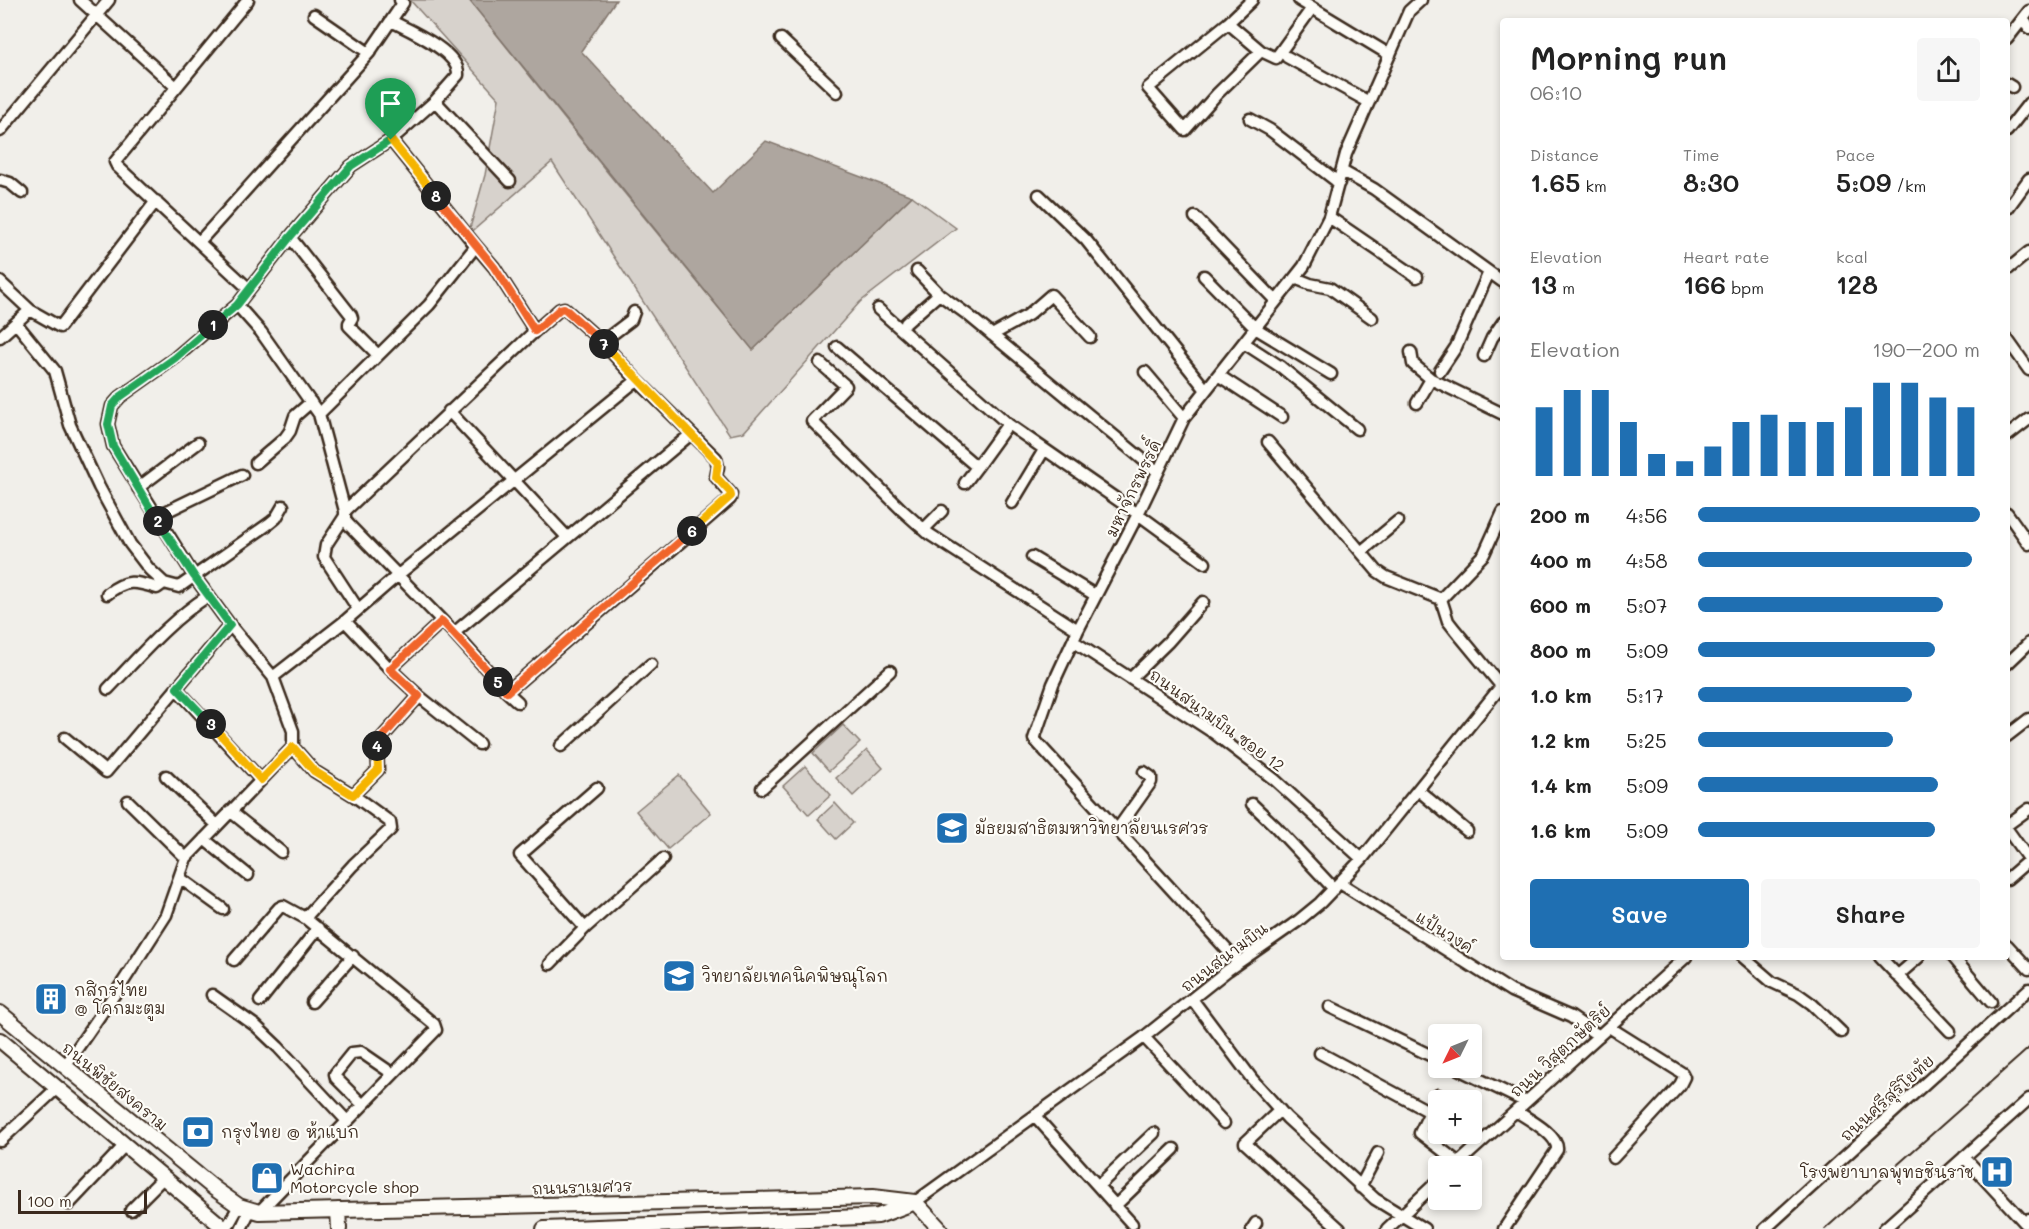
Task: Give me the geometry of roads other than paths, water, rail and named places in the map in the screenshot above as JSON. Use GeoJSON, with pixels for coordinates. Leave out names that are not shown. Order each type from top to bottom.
{"type":"FeatureCollection","features":[{"type":"Feature","properties":{"kind":"main road","name":"ถนนพิชัยสงคราม"},"geometry":{"type":"LineString","coordinates":[[0,1013],[215,1189],[249,1209]]}},
{"type":"Feature","properties":{"kind":"main road"},"geometry":{"type":"LineString","coordinates":[[0,1040],[226,1229]]}},
{"type":"Feature","properties":{"kind":"main road","name":"ถนนราเมศวร"},"geometry":{"type":"LineString","coordinates":[[249,1209],[338,1210],[873,1197],[915,1202]]}},
{"type":"Feature","properties":{"kind":"main road"},"geometry":{"type":"LineString","coordinates":[[723,1199],[725,1223]]}},
{"type":"Feature","properties":{"kind":"main road"},"geometry":{"type":"LineString","coordinates":[[544,1229],[878,1216],[915,1202],[940,1229]]}},
{"type":"Feature","properties":{"kind":"main road"},"geometry":{"type":"LineString","coordinates":[[338,1210],[339,1229]]}},
{"type":"Feature","properties":{"kind":"street"},"geometry":{"type":"LineString","coordinates":[[80,0],[176,87]]}},
{"type":"Feature","properties":{"kind":"street"},"geometry":{"type":"LineString","coordinates":[[0,131],[109,0]]}},
{"type":"Feature","properties":{"kind":"street"},"geometry":{"type":"LineString","coordinates":[[248,0],[115,162],[249,289]]}},
{"type":"Feature","properties":{"kind":"street"},"geometry":{"type":"LineString","coordinates":[[199,242],[369,53],[403,3],[400,0]]}},
{"type":"Feature","properties":{"kind":"street"},"geometry":{"type":"LineString","coordinates":[[1252,0],[1228,23],[1148,88],[1185,130],[1217,94],[1262,51]]}},
{"type":"Feature","properties":{"kind":"street"},"geometry":{"type":"LineString","coordinates":[[1299,0],[1390,55]]}},
{"type":"Feature","properties":{"kind":"street","name":"มหาจักรพรรดิ์"},"geometry":{"type":"LineString","coordinates":[[1238,962],[1034,739],[1053,684],[1072,641],[1138,514],[1184,418],[1304,266],[1329,217],[1346,154],[1409,11],[1420,0]]}},
{"type":"Feature","properties":{"kind":"street"},"geometry":{"type":"LineString","coordinates":[[1228,23],[1262,51],[1276,58],[1312,8]]}},
{"type":"Feature","properties":{"kind":"street"},"geometry":{"type":"LineString","coordinates":[[2026,14],[2029,28]]}},
{"type":"Feature","properties":{"kind":"street"},"geometry":{"type":"LineString","coordinates":[[2010,35],[2026,14]]}},
{"type":"Feature","properties":{"kind":"street"},"geometry":{"type":"LineString","coordinates":[[314,15],[369,53]]}},
{"type":"Feature","properties":{"kind":"street"},"geometry":{"type":"LineString","coordinates":[[305,918],[353,865],[391,829],[390,822],[353,795],[314,771],[293,747],[293,731],[273,677],[208,596],[155,517],[113,446],[108,424],[112,406],[120,397],[175,358],[237,305],[290,237],[351,166],[391,140],[435,101],[458,75],[457,68],[437,45],[391,21]]}},
{"type":"Feature","properties":{"kind":"street"},"geometry":{"type":"LineString","coordinates":[[781,39],[837,92]]}},
{"type":"Feature","properties":{"kind":"street"},"geometry":{"type":"LineString","coordinates":[[1287,57],[1369,102]]}},
{"type":"Feature","properties":{"kind":"street"},"geometry":{"type":"LineString","coordinates":[[435,101],[510,181]]}},
{"type":"Feature","properties":{"kind":"street"},"geometry":{"type":"LineString","coordinates":[[2010,127],[2029,103]]}},
{"type":"Feature","properties":{"kind":"street"},"geometry":{"type":"LineString","coordinates":[[1250,118],[1270,130],[1339,183]]}},
{"type":"Feature","properties":{"kind":"street"},"geometry":{"type":"LineString","coordinates":[[391,140],[494,267],[535,331]]}},
{"type":"Feature","properties":{"kind":"street"},"geometry":{"type":"LineString","coordinates":[[1342,171],[1374,189],[1500,280]]}},
{"type":"Feature","properties":{"kind":"street"},"geometry":{"type":"LineString","coordinates":[[2010,205],[2029,178]]}},
{"type":"Feature","properties":{"kind":"street"},"geometry":{"type":"LineString","coordinates":[[0,180],[10,183],[22,193]]}},
{"type":"Feature","properties":{"kind":"street"},"geometry":{"type":"LineString","coordinates":[[1039,195],[1086,240],[1206,390]]}},
{"type":"Feature","properties":{"kind":"street"},"geometry":{"type":"LineString","coordinates":[[0,282],[30,310],[60,327],[156,201]]}},
{"type":"Feature","properties":{"kind":"street"},"geometry":{"type":"LineString","coordinates":[[1195,217],[1276,301]]}},
{"type":"Feature","properties":{"kind":"street"},"geometry":{"type":"LineString","coordinates":[[1329,217],[1417,277]]}},
{"type":"Feature","properties":{"kind":"street"},"geometry":{"type":"LineString","coordinates":[[290,237],[351,315],[349,326],[378,355]]}},
{"type":"Feature","properties":{"kind":"street"},"geometry":{"type":"LineString","coordinates":[[319,414],[429,305],[476,246]]}},
{"type":"Feature","properties":{"kind":"street"},"geometry":{"type":"LineString","coordinates":[[2010,263],[2029,252]]}},
{"type":"Feature","properties":{"kind":"street"},"geometry":{"type":"LineString","coordinates":[[917,271],[939,294],[1158,472]]}},
{"type":"Feature","properties":{"kind":"street"},"geometry":{"type":"LineString","coordinates":[[1440,371],[1456,348],[1489,272]]}},
{"type":"Feature","properties":{"kind":"street"},"geometry":{"type":"LineString","coordinates":[[1203,276],[1255,328],[1331,374]]}},
{"type":"Feature","properties":{"kind":"street"},"geometry":{"type":"LineString","coordinates":[[1295,278],[1330,288],[1372,318]]}},
{"type":"Feature","properties":{"kind":"street"},"geometry":{"type":"LineString","coordinates":[[906,323],[939,294]]}},
{"type":"Feature","properties":{"kind":"street"},"geometry":{"type":"LineString","coordinates":[[992,335],[1028,315],[1051,296],[1090,337]]}},
{"type":"Feature","properties":{"kind":"street"},"geometry":{"type":"LineString","coordinates":[[237,305],[261,332],[319,414],[349,525],[518,702]]}},
{"type":"Feature","properties":{"kind":"street"},"geometry":{"type":"LineString","coordinates":[[358,609],[324,557],[326,545],[345,514],[449,411],[535,331],[564,308],[602,342],[718,462],[716,477],[731,494],[730,499],[507,692]]}},
{"type":"Feature","properties":{"kind":"street"},"geometry":{"type":"LineString","coordinates":[[878,309],[1008,424],[1205,563]]}},
{"type":"Feature","properties":{"kind":"street"},"geometry":{"type":"LineString","coordinates":[[0,337],[30,310]]}},
{"type":"Feature","properties":{"kind":"street"},"geometry":{"type":"LineString","coordinates":[[602,342],[631,320],[634,312]]}},
{"type":"Feature","properties":{"kind":"street"},"geometry":{"type":"LineString","coordinates":[[16,322],[55,371],[70,425],[99,487],[130,544],[149,569],[164,583],[179,587],[270,523],[283,506]]}},
{"type":"Feature","properties":{"kind":"street"},"geometry":{"type":"LineString","coordinates":[[1484,356],[1500,326]]}},
{"type":"Feature","properties":{"kind":"street"},"geometry":{"type":"LineString","coordinates":[[1244,343],[1290,373],[1357,429]]}},
{"type":"Feature","properties":{"kind":"street"},"geometry":{"type":"LineString","coordinates":[[2010,343],[2029,370]]}},
{"type":"Feature","properties":{"kind":"street"},"geometry":{"type":"LineString","coordinates":[[837,346],[977,467]]}},
{"type":"Feature","properties":{"kind":"street"},"geometry":{"type":"LineString","coordinates":[[1412,352],[1416,369],[1431,379],[1500,413]]}},
{"type":"Feature","properties":{"kind":"street"},"geometry":{"type":"LineString","coordinates":[[820,363],[846,386],[813,421],[924,529],[1078,630]]}},
{"type":"Feature","properties":{"kind":"street"},"geometry":{"type":"LineString","coordinates":[[1145,372],[1184,418]]}},
{"type":"Feature","properties":{"kind":"street"},"geometry":{"type":"LineString","coordinates":[[1218,375],[1282,417]]}},
{"type":"Feature","properties":{"kind":"street"},"geometry":{"type":"LineString","coordinates":[[1417,403],[1431,379]]}},
{"type":"Feature","properties":{"kind":"street"},"geometry":{"type":"LineString","coordinates":[[273,677],[345,621],[637,380]]}},
{"type":"Feature","properties":{"kind":"street"},"geometry":{"type":"LineString","coordinates":[[256,463],[285,438],[295,416],[311,402]]}},
{"type":"Feature","properties":{"kind":"street"},"geometry":{"type":"LineString","coordinates":[[449,411],[567,537]]}},
{"type":"Feature","properties":{"kind":"street"},"geometry":{"type":"LineString","coordinates":[[2010,434],[2029,419]]}},
{"type":"Feature","properties":{"kind":"street"},"geometry":{"type":"LineString","coordinates":[[966,483],[1008,424]]}},
{"type":"Feature","properties":{"kind":"street"},"geometry":{"type":"LineString","coordinates":[[454,633],[691,434]]}},
{"type":"Feature","properties":{"kind":"street"},"geometry":{"type":"LineString","coordinates":[[1268,442],[1377,571],[1386,577],[1441,599]]}},
{"type":"Feature","properties":{"kind":"street"},"geometry":{"type":"LineString","coordinates":[[138,488],[198,444]]}},
{"type":"Feature","properties":{"kind":"street"},"geometry":{"type":"LineString","coordinates":[[1012,503],[1044,450]]}},
{"type":"Feature","properties":{"kind":"street"},"geometry":{"type":"LineString","coordinates":[[155,517],[242,475]]}},
{"type":"Feature","properties":{"kind":"street"},"geometry":{"type":"LineString","coordinates":[[924,529],[942,511]]}},
{"type":"Feature","properties":{"kind":"street"},"geometry":{"type":"LineString","coordinates":[[2010,517],[2029,544]]}},
{"type":"Feature","properties":{"kind":"street"},"geometry":{"type":"LineString","coordinates":[[1441,599],[1484,554],[1500,519]]}},
{"type":"Feature","properties":{"kind":"street"},"geometry":{"type":"LineString","coordinates":[[1362,551],[1398,521]]}},
{"type":"Feature","properties":{"kind":"street"},"geometry":{"type":"LineString","coordinates":[[1032,557],[1095,595]]}},
{"type":"Feature","properties":{"kind":"street"},"geometry":{"type":"LineString","coordinates":[[107,594],[118,585],[135,581],[157,588],[164,583]]}},
{"type":"Feature","properties":{"kind":"street"},"geometry":{"type":"LineString","coordinates":[[108,690],[162,632],[178,617],[208,596]]}},
{"type":"Feature","properties":{"kind":"street"},"geometry":{"type":"LineString","coordinates":[[1441,599],[1448,621],[1500,684]]}},
{"type":"Feature","properties":{"kind":"street"},"geometry":{"type":"LineString","coordinates":[[1131,678],[1168,642],[1203,602]]}},
{"type":"Feature","properties":{"kind":"street"},"geometry":{"type":"LineString","coordinates":[[345,621],[419,696],[479,744]]}},
{"type":"Feature","properties":{"kind":"street"},"geometry":{"type":"LineString","coordinates":[[390,669],[442,621]]}},
{"type":"Feature","properties":{"kind":"street"},"geometry":{"type":"LineString","coordinates":[[65,738],[106,772],[230,625]]}},
{"type":"Feature","properties":{"kind":"street","name":"ถนนสนามบิน ซอย 12"},"geometry":{"type":"LineString","coordinates":[[1072,641],[1214,733],[1275,780],[1362,859]]}},
{"type":"Feature","properties":{"kind":"street"},"geometry":{"type":"LineString","coordinates":[[2010,660],[2029,643]]}},
{"type":"Feature","properties":{"kind":"street"},"geometry":{"type":"LineString","coordinates":[[561,746],[651,664]]}},
{"type":"Feature","properties":{"kind":"street"},"geometry":{"type":"LineString","coordinates":[[762,788],[890,671]]}},
{"type":"Feature","properties":{"kind":"street"},"geometry":{"type":"LineString","coordinates":[[177,688],[261,780]]}},
{"type":"Feature","properties":{"kind":"street","name":"ถนนสนามบิน"},"geometry":{"type":"LineString","coordinates":[[915,1202],[1144,1037],[1238,962],[1298,921],[1337,886],[1362,859],[1500,688]]}},
{"type":"Feature","properties":{"kind":"street"},"geometry":{"type":"LineString","coordinates":[[353,795],[378,770],[377,743],[419,696]]}},
{"type":"Feature","properties":{"kind":"street"},"geometry":{"type":"LineString","coordinates":[[2010,734],[2029,719]]}},
{"type":"Feature","properties":{"kind":"street"},"geometry":{"type":"LineString","coordinates":[[65,1066],[166,915],[186,858],[293,747]]}},
{"type":"Feature","properties":{"kind":"street"},"geometry":{"type":"LineString","coordinates":[[1117,830],[1151,782],[1151,777],[1144,772]]}},
{"type":"Feature","properties":{"kind":"street"},"geometry":{"type":"LineString","coordinates":[[165,776],[217,825]]}},
{"type":"Feature","properties":{"kind":"street"},"geometry":{"type":"LineString","coordinates":[[585,928],[520,855],[597,788]]}},
{"type":"Feature","properties":{"kind":"street"},"geometry":{"type":"LineString","coordinates":[[1418,790],[1467,831]]}},
{"type":"Feature","properties":{"kind":"street"},"geometry":{"type":"LineString","coordinates":[[129,801],[186,858]]}},
{"type":"Feature","properties":{"kind":"street","name":"แป้นวงค์"},"geometry":{"type":"LineString","coordinates":[[1252,804],[1337,886],[1511,991],[1570,1017],[1599,1036]]}},
{"type":"Feature","properties":{"kind":"street"},"geometry":{"type":"LineString","coordinates":[[2010,825],[2029,809]]}},
{"type":"Feature","properties":{"kind":"street"},"geometry":{"type":"LineString","coordinates":[[230,811],[281,852]]}},
{"type":"Feature","properties":{"kind":"street"},"geometry":{"type":"LineString","coordinates":[[2010,832],[2029,860],[2010,876]]}},
{"type":"Feature","properties":{"kind":"street"},"geometry":{"type":"LineString","coordinates":[[204,839],[248,874]]}},
{"type":"Feature","properties":{"kind":"street"},"geometry":{"type":"LineString","coordinates":[[550,964],[585,928],[663,859]]}},
{"type":"Feature","properties":{"kind":"street"},"geometry":{"type":"LineString","coordinates":[[180,878],[223,909]]}},
{"type":"Feature","properties":{"kind":"street"},"geometry":{"type":"LineString","coordinates":[[226,1229],[347,1121],[436,1030],[434,1024],[353,956],[305,918],[283,906],[234,960]]}},
{"type":"Feature","properties":{"kind":"street"},"geometry":{"type":"LineString","coordinates":[[260,1000],[318,928]]}},
{"type":"Feature","properties":{"kind":"street"},"geometry":{"type":"LineString","coordinates":[[2010,948],[2029,969]]}},
{"type":"Feature","properties":{"kind":"street"},"geometry":{"type":"LineString","coordinates":[[312,1002],[353,956]]}},
{"type":"Feature","properties":{"kind":"street","name":"ถนน วิสุตกษัตริย์"},"geometry":{"type":"LineString","coordinates":[[1467,1156],[1683,960]]}},
{"type":"Feature","properties":{"kind":"street"},"geometry":{"type":"LineString","coordinates":[[1746,960],[1772,982],[1805,999],[1841,1032]]}},
{"type":"Feature","properties":{"kind":"street"},"geometry":{"type":"LineString","coordinates":[[1883,960],[1950,1031]]}},
{"type":"Feature","properties":{"kind":"street"},"geometry":{"type":"LineString","coordinates":[[1898,976],[1916,960]]}},
{"type":"Feature","properties":{"kind":"street"},"geometry":{"type":"LineString","coordinates":[[1956,960],[1991,1002]]}},
{"type":"Feature","properties":{"kind":"street","name":"ถนนศรีสุริโยทัย"},"geometry":{"type":"LineString","coordinates":[[1765,1229],[2029,989]]}},
{"type":"Feature","properties":{"kind":"street"},"geometry":{"type":"LineString","coordinates":[[212,996],[263,1033],[347,1121]]}},
{"type":"Feature","properties":{"kind":"street"},"geometry":{"type":"LineString","coordinates":[[1192,999],[1252,1079],[1280,1110],[1360,1187],[1375,1199],[1424,1229]]}},
{"type":"Feature","properties":{"kind":"street"},"geometry":{"type":"LineString","coordinates":[[1330,1007],[1428,1054]]}},
{"type":"Feature","properties":{"kind":"street"},"geometry":{"type":"LineString","coordinates":[[1609,1027],[1682,1073],[1684,1077],[1680,1085],[1613,1158]]}},
{"type":"Feature","properties":{"kind":"street"},"geometry":{"type":"LineString","coordinates":[[1144,1037],[1224,1123]]}},
{"type":"Feature","properties":{"kind":"street"},"geometry":{"type":"LineString","coordinates":[[363,1105],[336,1078],[335,1074],[352,1053],[360,1052],[393,1074]]}},
{"type":"Feature","properties":{"kind":"street"},"geometry":{"type":"LineString","coordinates":[[1320,1053],[1428,1111]]}},
{"type":"Feature","properties":{"kind":"street"},"geometry":{"type":"LineString","coordinates":[[1477,1078],[1526,1102]]}},
{"type":"Feature","properties":{"kind":"street"},"geometry":{"type":"LineString","coordinates":[[0,1141],[57,1088]]}},
{"type":"Feature","properties":{"kind":"street"},"geometry":{"type":"LineString","coordinates":[[1884,1229],[2029,1099]]}},
{"type":"Feature","properties":{"kind":"street"},"geometry":{"type":"LineString","coordinates":[[1280,1110],[1245,1143],[1340,1229]]}},
{"type":"Feature","properties":{"kind":"street"},"geometry":{"type":"LineString","coordinates":[[1504,1229],[1557,1150],[1555,1140],[1550,1135],[1516,1111]]}},
{"type":"Feature","properties":{"kind":"street"},"geometry":{"type":"LineString","coordinates":[[1035,1116],[1132,1224]]}},
{"type":"Feature","properties":{"kind":"street"},"geometry":{"type":"LineString","coordinates":[[1428,1116],[1420,1133],[1428,1140]]}},
{"type":"Feature","properties":{"kind":"street"},"geometry":{"type":"LineString","coordinates":[[1098,1186],[1154,1133]]}},
{"type":"Feature","properties":{"kind":"street"},"geometry":{"type":"LineString","coordinates":[[1433,1144],[1447,1156]]}},
{"type":"Feature","properties":{"kind":"street"},"geometry":{"type":"LineString","coordinates":[[69,1204],[125,1145]]}},
{"type":"Feature","properties":{"kind":"street"},"geometry":{"type":"LineString","coordinates":[[1115,1206],[1174,1149]]}},
{"type":"Feature","properties":{"kind":"street"},"geometry":{"type":"LineString","coordinates":[[1360,1187],[1378,1153]]}},
{"type":"Feature","properties":{"kind":"street"},"geometry":{"type":"LineString","coordinates":[[1964,1157],[2025,1223],[2029,1219]]}},
{"type":"Feature","properties":{"kind":"street"},"geometry":{"type":"LineString","coordinates":[[131,1210],[164,1177]]}},
{"type":"Feature","properties":{"kind":"street"},"geometry":{"type":"LineString","coordinates":[[1387,1229],[1428,1190]]}},
{"type":"Feature","properties":{"kind":"street"},"geometry":{"type":"LineString","coordinates":[[241,1229],[249,1209]]}},
{"type":"Feature","properties":{"kind":"railway"},"geometry":{"type":"LineString","coordinates":[[1825,1229],[2029,1048]]}},
{"type":"Feature","properties":{"kind":"place","name":"มัธยมสาธิตมหาวิทยาลัยนเรศวร"},"geometry":{"type":"Point","coordinates":[952,828]}},
{"type":"Feature","properties":{"kind":"place","name":"วิทยาลัยเทคนิคพิษณุโลก"},"geometry":{"type":"Point","coordinates":[679,976]}},
{"type":"Feature","properties":{"kind":"place","name":"กสิกรไทย @ โคกมะตูม"},"geometry":{"type":"Point","coordinates":[51,999]}},
{"type":"Feature","properties":{"kind":"place","name":"กรุงไทย @ ห้าแบก"},"geometry":{"type":"Point","coordinates":[198,1132]}},
{"type":"Feature","properties":{"kind":"place","name":"โรงพยาบาลพุทธชินราช"},"geometry":{"type":"Point","coordinates":[1997,1172]}},
{"type":"Feature","properties":{"kind":"place","name":"Wachira Motorcycle shop"},"geometry":{"type":"Point","coordinates":[267,1178]}}]}
